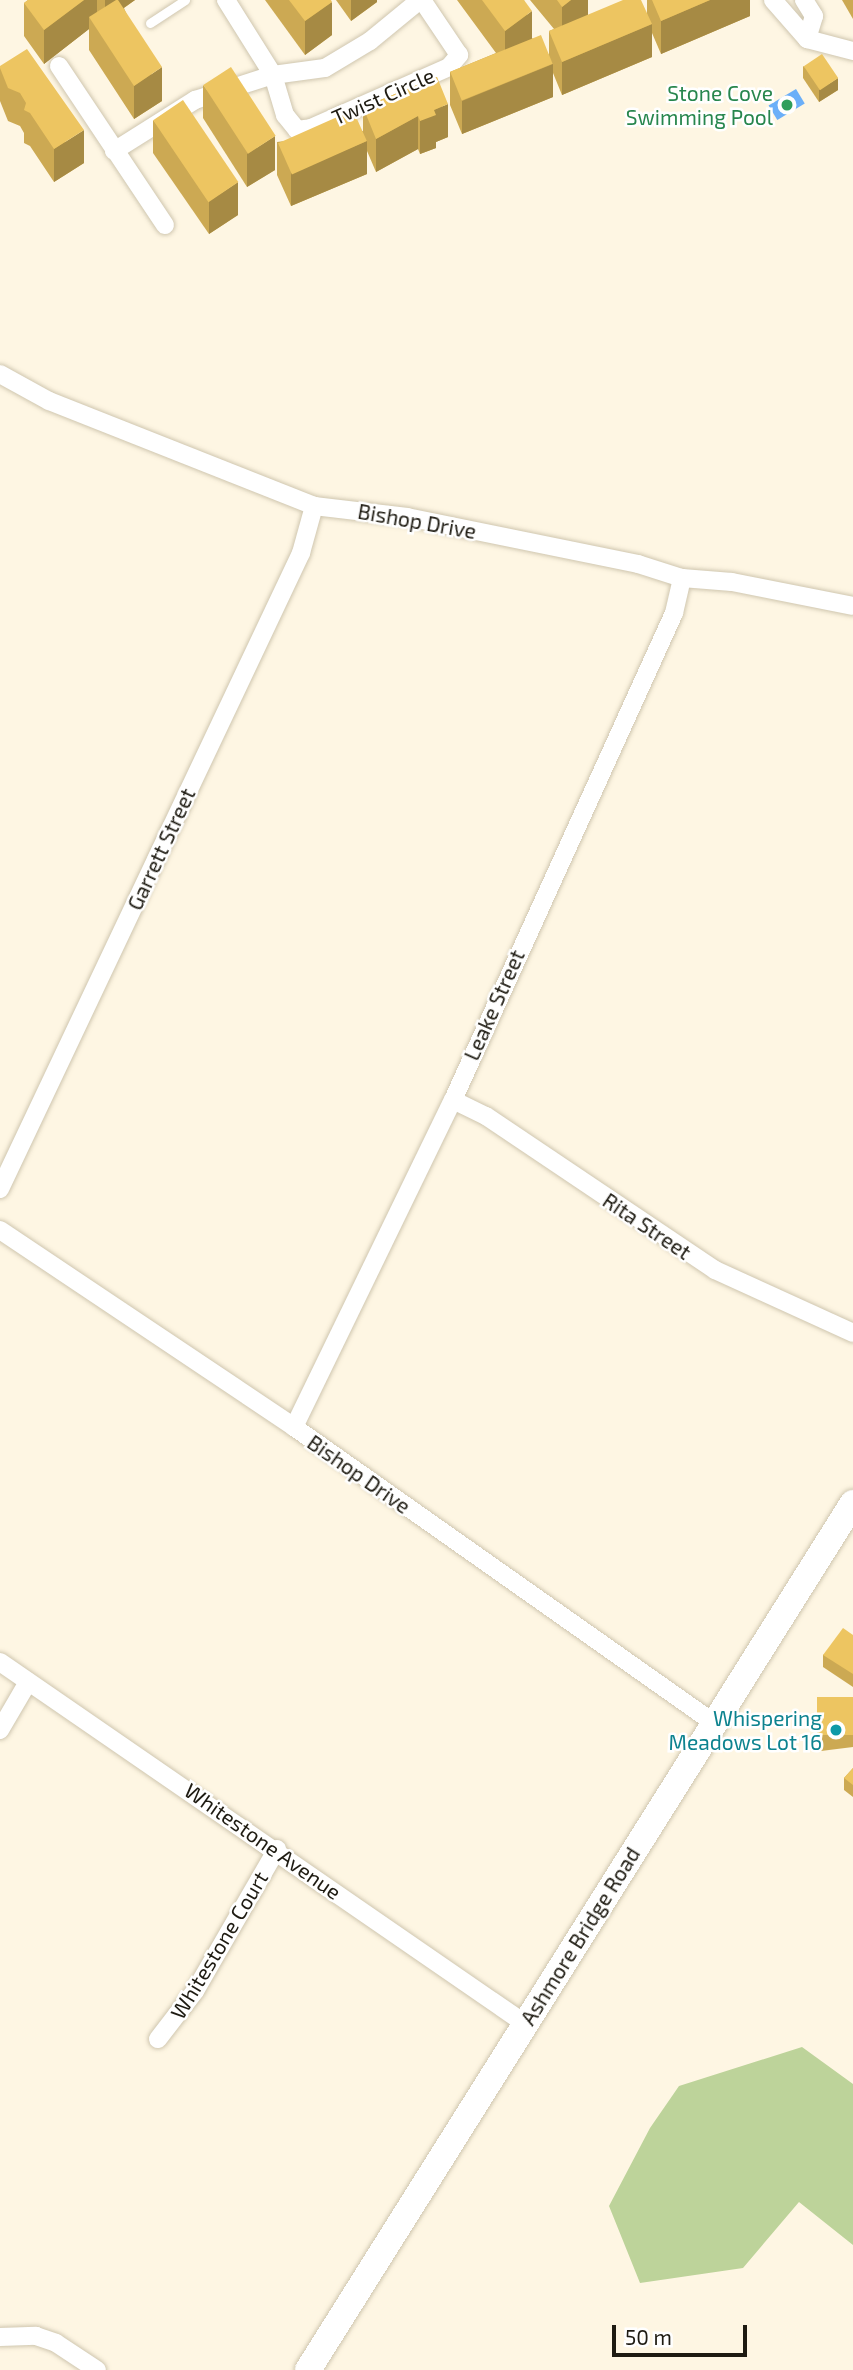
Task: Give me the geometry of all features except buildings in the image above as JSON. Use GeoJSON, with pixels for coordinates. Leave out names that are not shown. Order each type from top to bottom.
{"type":"FeatureCollection","features":[{"type":"Feature","properties":{"kind":"main road","name":"Ashmore Bridge Road"},"geometry":{"type":"LineString","coordinates":[[308,2370],[366,2284],[386,2244],[853,1503]]}},
{"type":"Feature","properties":{"kind":"street"},"geometry":{"type":"LineString","coordinates":[[226,0],[273,75]]}},
{"type":"Feature","properties":{"kind":"street"},"geometry":{"type":"LineString","coordinates":[[114,151],[195,100],[273,75],[324,68],[370,41],[421,0]]}},
{"type":"Feature","properties":{"kind":"street","name":"Twist Circle"},"geometry":{"type":"LineString","coordinates":[[273,75],[285,115],[297,130],[311,128],[449,67],[459,55],[421,0]]}},
{"type":"Feature","properties":{"kind":"street"},"geometry":{"type":"LineString","coordinates":[[773,0],[807,38],[853,51]]}},
{"type":"Feature","properties":{"kind":"street"},"geometry":{"type":"LineString","coordinates":[[804,0],[814,16],[807,38]]}},
{"type":"Feature","properties":{"kind":"street"},"geometry":{"type":"LineString","coordinates":[[59,66],[165,225]]}},
{"type":"Feature","properties":{"kind":"street","name":"Bishop Drive"},"geometry":{"type":"LineString","coordinates":[[0,374],[49,401],[314,506],[407,517],[638,564],[682,578],[732,582],[853,606]]}},
{"type":"Feature","properties":{"kind":"street","name":"Garrett Street"},"geometry":{"type":"LineString","coordinates":[[0,1189],[301,553],[314,506]]}},
{"type":"Feature","properties":{"kind":"street","name":"Leake Street"},"geometry":{"type":"LineString","coordinates":[[294,1427],[453,1100],[674,613],[682,578]]}},
{"type":"Feature","properties":{"kind":"street","name":"Rita Street"},"geometry":{"type":"LineString","coordinates":[[453,1100],[486,1116],[715,1270],[853,1333]]}},
{"type":"Feature","properties":{"kind":"street","name":"Bishop Drive"},"geometry":{"type":"LineString","coordinates":[[0,1230],[294,1427],[714,1723]]}},
{"type":"Feature","properties":{"kind":"street","name":"Whitestone Avenue"},"geometry":{"type":"LineString","coordinates":[[0,1662],[277,1849],[524,2023]]}},
{"type":"Feature","properties":{"kind":"street"},"geometry":{"type":"LineString","coordinates":[[0,1730],[28,1682]]}},
{"type":"Feature","properties":{"kind":"street","name":"Whitestone Court"},"geometry":{"type":"LineString","coordinates":[[158,2039],[195,1991],[277,1849]]}},
{"type":"Feature","properties":{"kind":"street"},"geometry":{"type":"LineString","coordinates":[[0,2337],[36,2336],[56,2343],[97,2370]]}},
{"type":"Feature","properties":{"kind":"lane"},"geometry":{"type":"LineString","coordinates":[[150,23],[185,0]]}},
{"type":"Feature","properties":{"kind":"green space"},"geometry":{"type":"Polygon","coordinates":[[[802,2047],[853,2084],[853,2245],[799,2202],[743,2268],[640,2283],[609,2206],[650,2128],[679,2086],[802,2047]]]}},
{"type":"Feature","properties":{"kind":"water","name":"Stone Cove Swimming Pool"},"geometry":{"type":"Polygon","coordinates":[[[796,89],[805,104],[777,120],[769,105],[796,89]]]}},
{"type":"Feature","properties":{"kind":"place","name":"Stone Cove Swimming Pool"},"geometry":{"type":"Point","coordinates":[787,105]}},
{"type":"Feature","properties":{"kind":"place","name":"Whispering Meadows Lot 16"},"geometry":{"type":"Point","coordinates":[836,1730]}}]}
